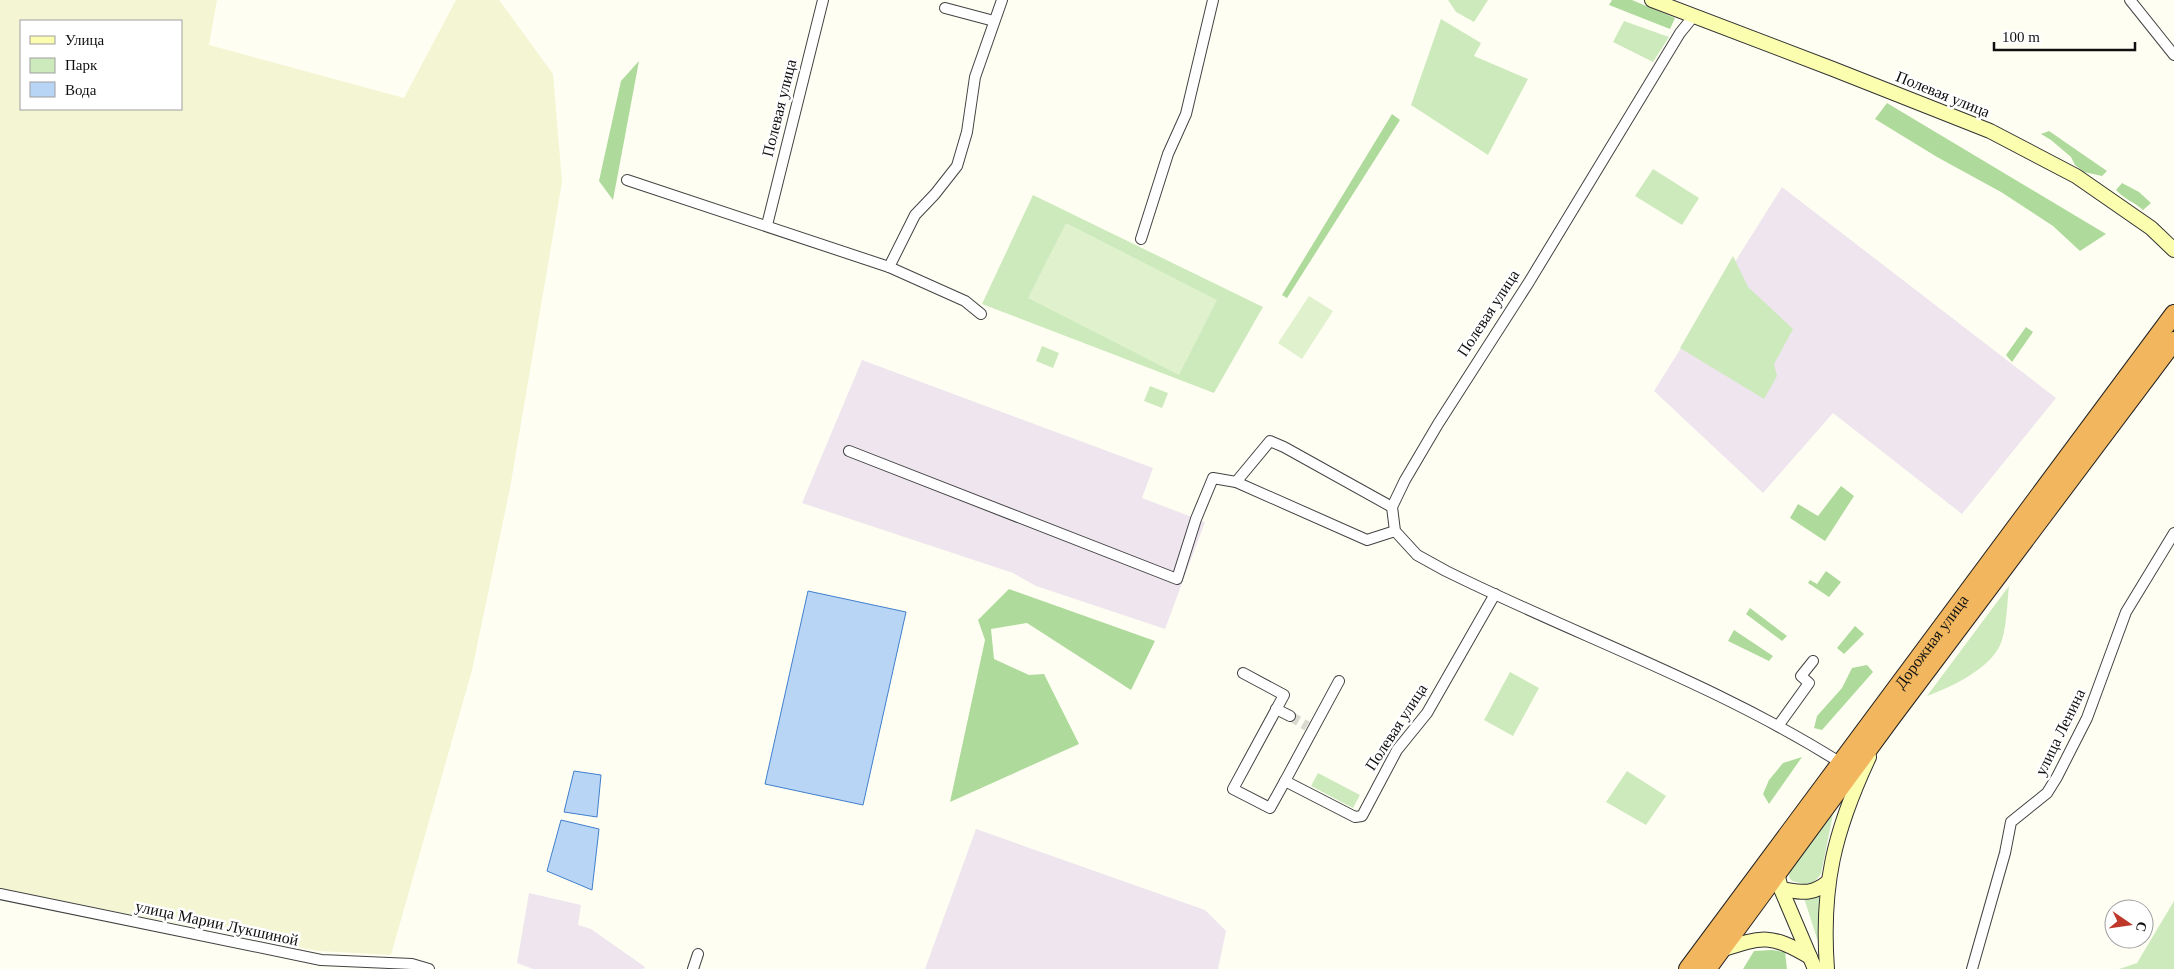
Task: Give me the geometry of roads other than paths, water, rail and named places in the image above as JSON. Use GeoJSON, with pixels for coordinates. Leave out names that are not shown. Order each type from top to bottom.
{"type":"FeatureCollection","features":[{"type":"Feature","properties":{"kind":"highway","name":"Дорожная улица"},"geometry":{"type":"LineString","coordinates":[[1688,969],[2173,315]]}},
{"type":"Feature","properties":{"kind":"highway","name":"Дорожная улица"},"geometry":{"type":"LineString","coordinates":[[1707,969],[1778,882],[1878,735],[2171,352]]}},
{"type":"Feature","properties":{"kind":"main road","name":"Полевая улица"},"geometry":{"type":"LineString","coordinates":[[1652,0],[1990,131],[2076,176],[2168,239],[2174,250]]}},
{"type":"Feature","properties":{"kind":"main road"},"geometry":{"type":"LineString","coordinates":[[1827,969],[1825,919],[1828,882],[1843,819],[1878,735]]}},
{"type":"Feature","properties":{"kind":"main road"},"geometry":{"type":"LineString","coordinates":[[1775,853],[1778,882],[1812,963]]}},
{"type":"Feature","properties":{"kind":"main road"},"geometry":{"type":"LineString","coordinates":[[1778,882],[1808,892],[1818,890],[1828,882]]}},
{"type":"Feature","properties":{"kind":"main road"},"geometry":{"type":"LineString","coordinates":[[1721,950],[1752,940],[1769,938],[1790,945],[1812,963]]}},
{"type":"Feature","properties":{"kind":"street","name":"Полевая улица"},"geometry":{"type":"LineString","coordinates":[[767,225],[823,0]]}},
{"type":"Feature","properties":{"kind":"street"},"geometry":{"type":"LineString","coordinates":[[889,267],[915,215],[935,194],[957,166],[967,132],[975,77],[1002,0]]}},
{"type":"Feature","properties":{"kind":"street"},"geometry":{"type":"LineString","coordinates":[[1141,238],[1168,154],[1186,114],[1213,0]]}},
{"type":"Feature","properties":{"kind":"street"},"geometry":{"type":"LineString","coordinates":[[2130,0],[2174,56]]}},
{"type":"Feature","properties":{"kind":"street"},"geometry":{"type":"LineString","coordinates":[[945,8],[994,21]]}},
{"type":"Feature","properties":{"kind":"street","name":"Полевая улица"},"geometry":{"type":"LineString","coordinates":[[1392,507],[1405,480],[1438,424],[1529,282],[1680,33],[1693,17]]}},
{"type":"Feature","properties":{"kind":"street"},"geometry":{"type":"LineString","coordinates":[[627,180],[889,267],[965,301],[981,314]]}},
{"type":"Feature","properties":{"kind":"street"},"geometry":{"type":"LineString","coordinates":[[1236,482],[1270,442],[1284,447],[1392,507],[1395,531],[1417,555],[1495,594],[1664,669],[1797,735],[1841,763]]}},
{"type":"Feature","properties":{"kind":"street"},"geometry":{"type":"LineString","coordinates":[[849,451],[1177,579],[1196,519],[1213,478],[1236,482],[1367,540],[1395,531]]}},
{"type":"Feature","properties":{"kind":"street","name":"улица Ленина"},"geometry":{"type":"LineString","coordinates":[[1972,969],[2005,853],[2011,822],[2047,793],[2057,777],[2087,718],[2126,612],[2174,533]]}},
{"type":"Feature","properties":{"kind":"street","name":"Полевая улица"},"geometry":{"type":"LineString","coordinates":[[1285,780],[1355,817],[1362,816],[1398,750],[1427,713],[1495,594]]}},
{"type":"Feature","properties":{"kind":"street"},"geometry":{"type":"LineString","coordinates":[[1778,726],[1809,684],[1802,676],[1813,660]]}},
{"type":"Feature","properties":{"kind":"street"},"geometry":{"type":"LineString","coordinates":[[1243,673],[1284,695],[1233,789],[1270,808],[1310,728],[1339,681]]}},
{"type":"Feature","properties":{"kind":"street"},"geometry":{"type":"LineString","coordinates":[[1276,709],[1290,716]]}},
{"type":"Feature","properties":{"kind":"street","name":"улица Марии Лукшиной"},"geometry":{"type":"LineString","coordinates":[[0,894],[321,960],[412,964],[429,969]]}},
{"type":"Feature","properties":{"kind":"street"},"geometry":{"type":"LineString","coordinates":[[693,969],[698,954]]}},
{"type":"Feature","properties":{"kind":"water"},"geometry":{"type":"Polygon","coordinates":[[[808,591],[906,612],[863,805],[765,784],[808,591]]]}},
{"type":"Feature","properties":{"kind":"water"},"geometry":{"type":"Polygon","coordinates":[[[574,771],[601,775],[597,817],[564,812],[574,771]]]}},
{"type":"Feature","properties":{"kind":"water"},"geometry":{"type":"Polygon","coordinates":[[[561,820],[599,829],[592,890],[547,871],[561,820]]]}},
{"type":"Feature","properties":{"kind":"tunnel"},"geometry":{"type":"LineString","coordinates":[[1290,716],[1307,726]]}}]}
